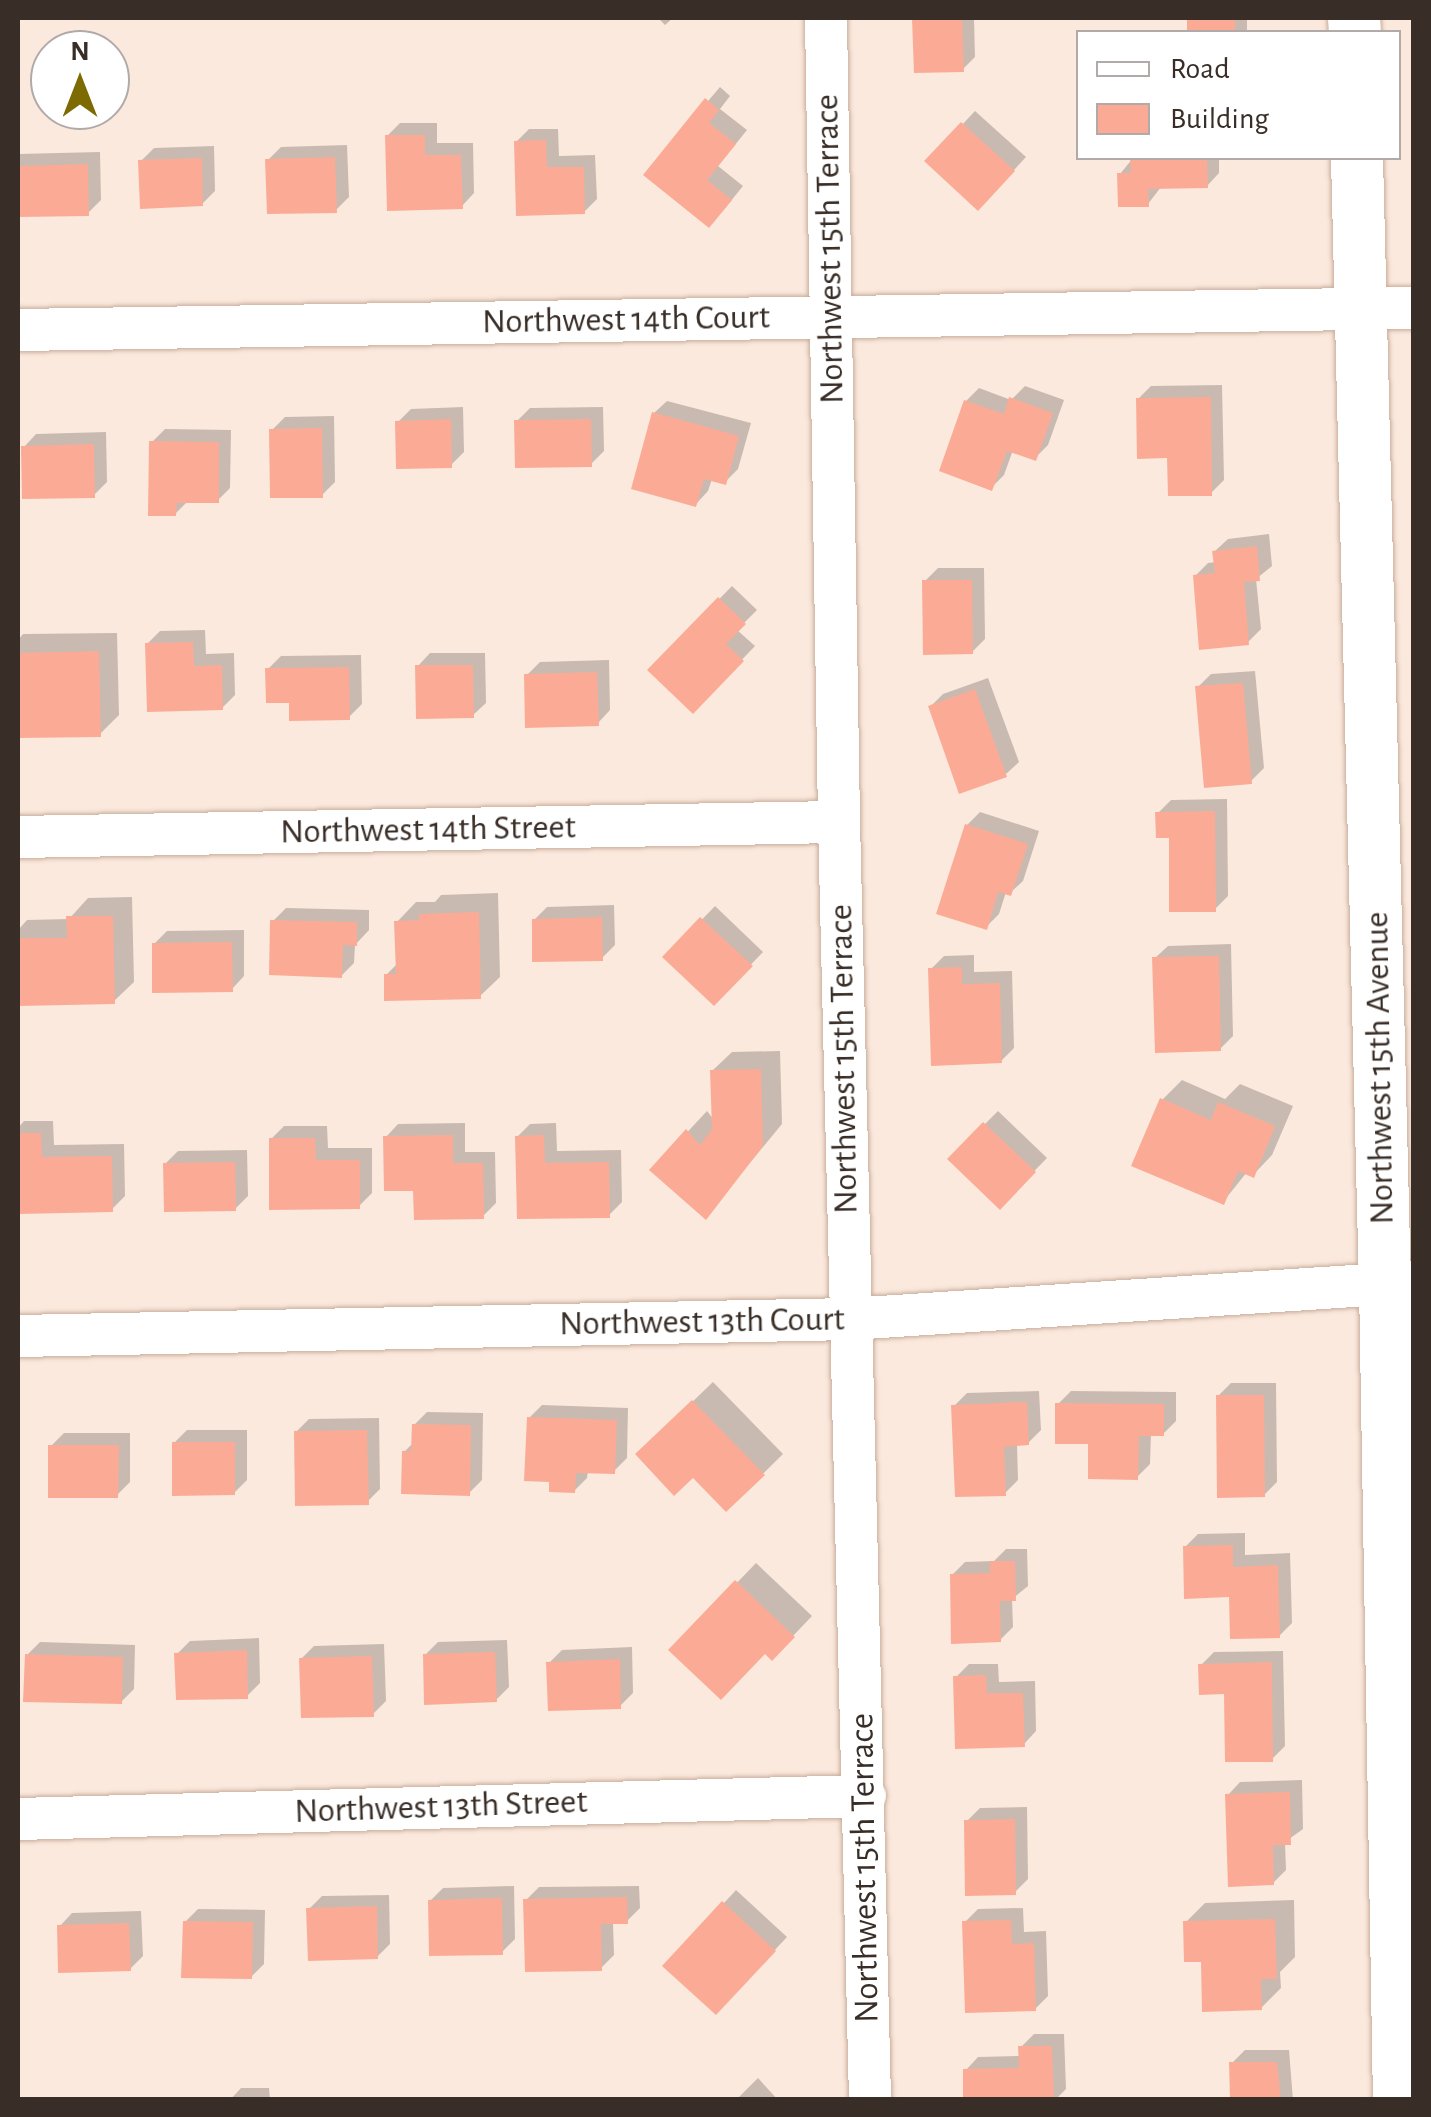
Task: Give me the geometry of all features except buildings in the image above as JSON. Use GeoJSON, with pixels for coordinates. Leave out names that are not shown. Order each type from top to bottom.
{"type":"FeatureCollection","features":[{"type":"Feature","properties":{"kind":"street","name":"Northwest 15th Terrace"},"geometry":{"type":"LineString","coordinates":[[826,18],[838,822],[870,2100]]}},
{"type":"Feature","properties":{"kind":"street","name":"Northwest 15th Avenue"},"geometry":{"type":"LineString","coordinates":[[1358,160],[1360,308],[1400,1283],[1403,1798],[1399,2100]]}},
{"type":"Feature","properties":{"kind":"street","name":"Northwest 14th Court"},"geometry":{"type":"LineString","coordinates":[[18,330],[1414,308]]}},
{"type":"Feature","properties":{"kind":"street","name":"Northwest 14th Street"},"geometry":{"type":"LineString","coordinates":[[18,837],[838,822]]}},
{"type":"Feature","properties":{"kind":"street","name":"Northwest 13th Court"},"geometry":{"type":"LineString","coordinates":[[18,1336],[850,1319],[1400,1283]]}},
{"type":"Feature","properties":{"kind":"street","name":"Northwest 13th Street"},"geometry":{"type":"LineString","coordinates":[[18,1819],[865,1796]]}}]}
